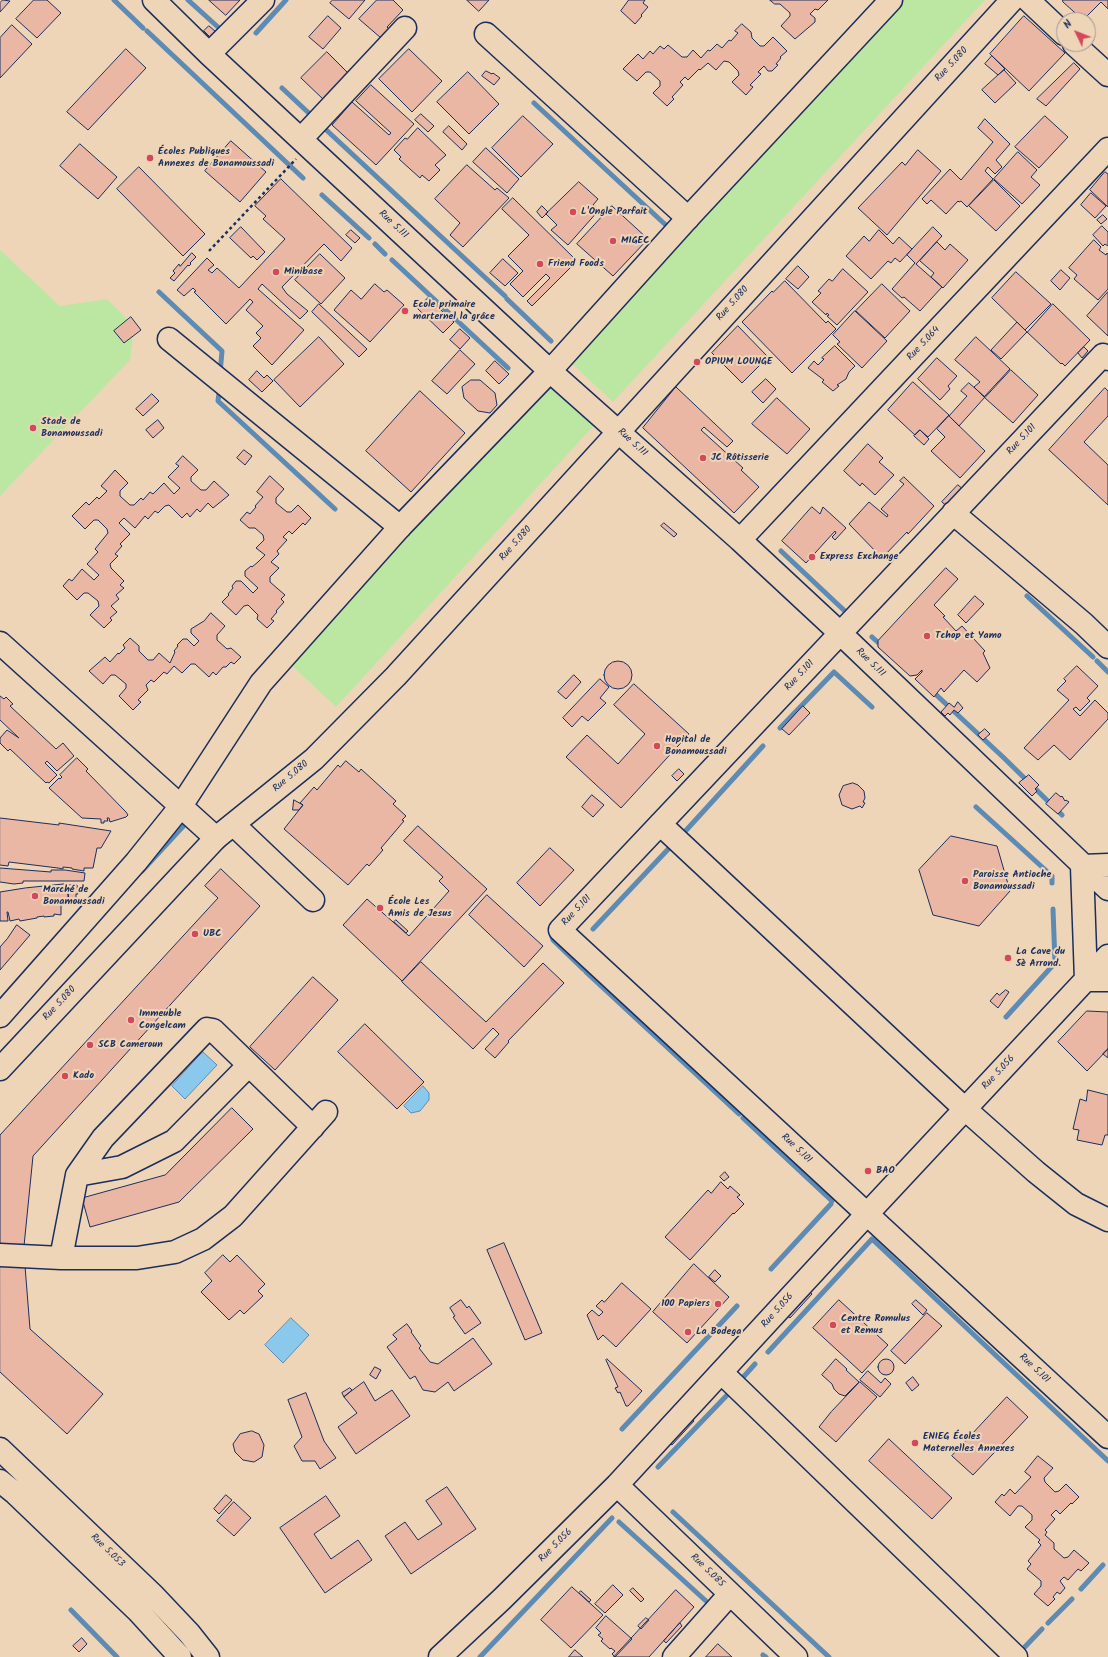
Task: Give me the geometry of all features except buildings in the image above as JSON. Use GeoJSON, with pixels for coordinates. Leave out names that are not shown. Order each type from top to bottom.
{"type":"FeatureCollection","features":[{"type":"Feature","properties":{"kind":"street","name":"Rue 5.111"},"geometry":{"type":"LineString","coordinates":[[154,0],[209,54],[550,371],[740,540],[840,633],[1082,866],[1108,889]]}},
{"type":"Feature","properties":{"kind":"street"},"geometry":{"type":"LineString","coordinates":[[209,54],[263,0]]}},
{"type":"Feature","properties":{"kind":"street"},"geometry":{"type":"LineString","coordinates":[[0,1016],[136,862],[182,806],[260,683],[400,526],[550,371],[688,218],[891,0]]}},
{"type":"Feature","properties":{"kind":"street","name":"Rue 5.080"},"geometry":{"type":"LineString","coordinates":[[0,1069],[216,838],[314,759],[396,676],[618,430],[1012,0]]}},
{"type":"Feature","properties":{"kind":"street"},"geometry":{"type":"LineString","coordinates":[[1028,0],[1056,26]]}},
{"type":"Feature","properties":{"kind":"street"},"geometry":{"type":"LineString","coordinates":[[305,142],[405,28]]}},
{"type":"Feature","properties":{"kind":"street"},"geometry":{"type":"LineString","coordinates":[[486,34],[688,218]]}},
{"type":"Feature","properties":{"kind":"street"},"geometry":{"type":"LineString","coordinates":[[1083,52],[1108,75]]}},
{"type":"Feature","properties":{"kind":"street","name":"Rue 5.064"},"geometry":{"type":"LineString","coordinates":[[740,540],[1108,148]]}},
{"type":"Feature","properties":{"kind":"street"},"geometry":{"type":"LineString","coordinates":[[169,339],[400,526]]}},
{"type":"Feature","properties":{"kind":"street","name":"Rue 5.101"},"geometry":{"type":"LineString","coordinates":[[1108,359],[1103,355],[560,930],[1108,1437]]}},
{"type":"Feature","properties":{"kind":"street"},"geometry":{"type":"LineString","coordinates":[[953,513],[1084,624],[1108,647]]}},
{"type":"Feature","properties":{"kind":"street"},"geometry":{"type":"LineString","coordinates":[[0,643],[216,838]]}},
{"type":"Feature","properties":{"kind":"street"},"geometry":{"type":"LineString","coordinates":[[660,824],[965,1109],[1036,1172],[1076,1204],[1108,1220]]}},
{"type":"Feature","properties":{"kind":"street"},"geometry":{"type":"LineString","coordinates":[[234,825],[313,900]]}},
{"type":"Feature","properties":{"kind":"street"},"geometry":{"type":"LineString","coordinates":[[1108,865],[1082,866],[1086,980],[1108,980]]}},
{"type":"Feature","properties":{"kind":"street","name":"Rue 5.056"},"geometry":{"type":"LineString","coordinates":[[440,1657],[502,1599],[617,1485],[1108,956]]}},
{"type":"Feature","properties":{"kind":"street"},"geometry":{"type":"LineString","coordinates":[[0,1256],[61,1258],[137,1258],[175,1252],[203,1239],[233,1216],[319,1120],[249,1065],[212,1030],[207,1029],[103,1138],[76,1175],[61,1258]]}},
{"type":"Feature","properties":{"kind":"street"},"geometry":{"type":"LineString","coordinates":[[76,1175],[122,1167],[174,1142],[249,1065]]}},
{"type":"Feature","properties":{"kind":"street"},"geometry":{"type":"LineString","coordinates":[[722,1373],[1016,1657]]}},
{"type":"Feature","properties":{"kind":"street","name":"Rue 5.053"},"geometry":{"type":"LineString","coordinates":[[0,1449],[154,1596],[189,1633],[208,1657]]}},
{"type":"Feature","properties":{"kind":"street"},"geometry":{"type":"LineString","coordinates":[[0,1481],[15,1492],[139,1612],[180,1657]]}},
{"type":"Feature","properties":{"kind":"street","name":"Rue 5.085"},"geometry":{"type":"LineString","coordinates":[[617,1485],[796,1657]]}},
{"type":"Feature","properties":{"kind":"street"},"geometry":{"type":"LineString","coordinates":[[674,1657],[730,1594]]}},
{"type":"Feature","properties":{"kind":"path"},"geometry":{"type":"LineString","coordinates":[[209,251],[305,142]]}},
{"type":"Feature","properties":{"kind":"green space"},"geometry":{"type":"Polygon","coordinates":[[[899,0],[985,0],[613,402],[567,359],[899,0]]]}},
{"type":"Feature","properties":{"kind":"green space","name":"Stade de Bonamoussadi"},"geometry":{"type":"Polygon","coordinates":[[[0,250],[60,306],[107,299],[134,326],[130,360],[0,496],[0,250]]]}},
{"type":"Feature","properties":{"kind":"green space"},"geometry":{"type":"Polygon","coordinates":[[[549,376],[598,421],[336,707],[287,661],[549,376]]]}},
{"type":"Feature","properties":{"kind":"water"},"geometry":{"type":"Polygon","coordinates":[[[203,1052],[217,1065],[185,1099],[172,1086],[203,1052]]]}},
{"type":"Feature","properties":{"kind":"water"},"geometry":{"type":"Polygon","coordinates":[[[423,1086],[429,1093],[429,1100],[420,1111],[411,1113],[404,1106],[423,1086]]]}},
{"type":"Feature","properties":{"kind":"water"},"geometry":{"type":"Polygon","coordinates":[[[291,1318],[309,1335],[283,1363],[265,1345],[291,1318]]]}},
{"type":"Feature","properties":{"kind":"waterway"},"geometry":{"type":"LineString","coordinates":[[114,0],[143,28]]}},
{"type":"Feature","properties":{"kind":"waterway"},"geometry":{"type":"LineString","coordinates":[[188,0],[219,28]]}},
{"type":"Feature","properties":{"kind":"waterway"},"geometry":{"type":"LineString","coordinates":[[256,33],[286,0]]}},
{"type":"Feature","properties":{"kind":"waterway"},"geometry":{"type":"LineString","coordinates":[[147,31],[303,178]]}},
{"type":"Feature","properties":{"kind":"waterway"},"geometry":{"type":"LineString","coordinates":[[282,88],[313,117]]}},
{"type":"Feature","properties":{"kind":"waterway"},"geometry":{"type":"LineString","coordinates":[[534,103],[669,228]]}},
{"type":"Feature","properties":{"kind":"waterway"},"geometry":{"type":"LineString","coordinates":[[322,126],[505,296]]}},
{"type":"Feature","properties":{"kind":"waterway"},"geometry":{"type":"LineString","coordinates":[[322,195],[369,238]]}},
{"type":"Feature","properties":{"kind":"waterway"},"geometry":{"type":"LineString","coordinates":[[375,244],[385,254]]}},
{"type":"Feature","properties":{"kind":"waterway"},"geometry":{"type":"LineString","coordinates":[[392,260],[508,368]]}},
{"type":"Feature","properties":{"kind":"waterway"},"geometry":{"type":"LineString","coordinates":[[159,292],[222,351],[220,374]]}},
{"type":"Feature","properties":{"kind":"waterway"},"geometry":{"type":"LineString","coordinates":[[507,299],[551,341]]}},
{"type":"Feature","properties":{"kind":"waterway"},"geometry":{"type":"LineString","coordinates":[[219,393],[218,401],[335,509]]}},
{"type":"Feature","properties":{"kind":"waterway"},"geometry":{"type":"LineString","coordinates":[[781,551],[848,614],[850,612]]}},
{"type":"Feature","properties":{"kind":"waterway"},"geometry":{"type":"LineString","coordinates":[[1027,596],[1093,657]]}},
{"type":"Feature","properties":{"kind":"waterway"},"geometry":{"type":"LineString","coordinates":[[872,637],[882,646]]}},
{"type":"Feature","properties":{"kind":"waterway"},"geometry":{"type":"LineString","coordinates":[[1097,661],[1108,672]]}},
{"type":"Feature","properties":{"kind":"waterway"},"geometry":{"type":"LineString","coordinates":[[780,728],[834,672],[872,707]]}},
{"type":"Feature","properties":{"kind":"waterway"},"geometry":{"type":"LineString","coordinates":[[931,690],[1062,815]]}},
{"type":"Feature","properties":{"kind":"waterway"},"geometry":{"type":"LineString","coordinates":[[680,837],[763,746]]}},
{"type":"Feature","properties":{"kind":"waterway"},"geometry":{"type":"LineString","coordinates":[[976,807],[1052,876],[1052,883]]}},
{"type":"Feature","properties":{"kind":"waterway"},"geometry":{"type":"LineString","coordinates":[[142,871],[188,821]]}},
{"type":"Feature","properties":{"kind":"waterway"},"geometry":{"type":"LineString","coordinates":[[593,929],[673,844]]}},
{"type":"Feature","properties":{"kind":"waterway"},"geometry":{"type":"LineString","coordinates":[[1006,1017],[1055,963],[1053,909]]}},
{"type":"Feature","properties":{"kind":"waterway"},"geometry":{"type":"LineString","coordinates":[[555,932],[552,937],[553,940],[583,969]]}},
{"type":"Feature","properties":{"kind":"waterway"},"geometry":{"type":"LineString","coordinates":[[586,972],[739,1114]]}},
{"type":"Feature","properties":{"kind":"waterway"},"geometry":{"type":"LineString","coordinates":[[743,1118],[832,1201]]}},
{"type":"Feature","properties":{"kind":"waterway"},"geometry":{"type":"LineString","coordinates":[[771,1269],[831,1204]]}},
{"type":"Feature","properties":{"kind":"waterway"},"geometry":{"type":"LineString","coordinates":[[768,1352],[872,1239],[1108,1461]]}},
{"type":"Feature","properties":{"kind":"waterway"},"geometry":{"type":"LineString","coordinates":[[622,1429],[737,1306]]}},
{"type":"Feature","properties":{"kind":"waterway"},"geometry":{"type":"LineString","coordinates":[[738,1383],[755,1364]]}},
{"type":"Feature","properties":{"kind":"waterway"},"geometry":{"type":"LineString","coordinates":[[658,1467],[732,1390]]}},
{"type":"Feature","properties":{"kind":"waterway"},"geometry":{"type":"LineString","coordinates":[[673,1512],[829,1657]]}},
{"type":"Feature","properties":{"kind":"waterway"},"geometry":{"type":"LineString","coordinates":[[480,1657],[612,1518]]}},
{"type":"Feature","properties":{"kind":"waterway"},"geometry":{"type":"LineString","coordinates":[[619,1522],[706,1601]]}},
{"type":"Feature","properties":{"kind":"waterway"},"geometry":{"type":"LineString","coordinates":[[1081,1589],[1103,1565]]}},
{"type":"Feature","properties":{"kind":"waterway"},"geometry":{"type":"LineString","coordinates":[[1048,1623],[1072,1599]]}},
{"type":"Feature","properties":{"kind":"waterway"},"geometry":{"type":"LineString","coordinates":[[71,1610],[117,1657]]}},
{"type":"Feature","properties":{"kind":"waterway"},"geometry":{"type":"LineString","coordinates":[[1019,1653],[1042,1629]]}},
{"type":"Feature","properties":{"kind":"place","name":"Écoles Publiques Annexes de Bonamoussadi"},"geometry":{"type":"Point","coordinates":[150,158]}},
{"type":"Feature","properties":{"kind":"place","name":"L'Ongle Parfait"},"geometry":{"type":"Point","coordinates":[573,212]}},
{"type":"Feature","properties":{"kind":"place","name":"MIGEC"},"geometry":{"type":"Point","coordinates":[613,241]}},
{"type":"Feature","properties":{"kind":"place","name":"Friend Foods"},"geometry":{"type":"Point","coordinates":[540,264]}},
{"type":"Feature","properties":{"kind":"place","name":"Minibase"},"geometry":{"type":"Point","coordinates":[276,272]}},
{"type":"Feature","properties":{"kind":"place","name":"Ecole primaire marternel la grâce"},"geometry":{"type":"Point","coordinates":[405,311]}},
{"type":"Feature","properties":{"kind":"place","name":"OPIUM LOUNGE"},"geometry":{"type":"Point","coordinates":[697,362]}},
{"type":"Feature","properties":{"kind":"place","name":"Stade de Bonamoussadi"},"geometry":{"type":"Point","coordinates":[33,428]}},
{"type":"Feature","properties":{"kind":"place","name":"JC Rôtisserie"},"geometry":{"type":"Point","coordinates":[703,458]}},
{"type":"Feature","properties":{"kind":"place","name":"Express Exchange"},"geometry":{"type":"Point","coordinates":[812,557]}},
{"type":"Feature","properties":{"kind":"place","name":"Tchop et Yamo"},"geometry":{"type":"Point","coordinates":[927,636]}},
{"type":"Feature","properties":{"kind":"place","name":"Hopital de Bonamoussadi"},"geometry":{"type":"Point","coordinates":[657,746]}},
{"type":"Feature","properties":{"kind":"place","name":"Paroisse Antioche Bonamoussadi"},"geometry":{"type":"Point","coordinates":[965,881]}},
{"type":"Feature","properties":{"kind":"place","name":"Marché de Bonamoussadi"},"geometry":{"type":"Point","coordinates":[35,896]}},
{"type":"Feature","properties":{"kind":"place","name":"École Les Amis de Jesus"},"geometry":{"type":"Point","coordinates":[380,908]}},
{"type":"Feature","properties":{"kind":"place","name":"UBC"},"geometry":{"type":"Point","coordinates":[195,934]}},
{"type":"Feature","properties":{"kind":"place","name":"La Cave du 5è Arrond."},"geometry":{"type":"Point","coordinates":[1008,958]}},
{"type":"Feature","properties":{"kind":"place","name":"Immeuble Congelcam"},"geometry":{"type":"Point","coordinates":[131,1020]}},
{"type":"Feature","properties":{"kind":"place","name":"SCB Cameroun"},"geometry":{"type":"Point","coordinates":[90,1045]}},
{"type":"Feature","properties":{"kind":"place","name":"Kado"},"geometry":{"type":"Point","coordinates":[65,1076]}},
{"type":"Feature","properties":{"kind":"place","name":"BAO"},"geometry":{"type":"Point","coordinates":[868,1171]}},
{"type":"Feature","properties":{"kind":"place","name":"100 Papiers"},"geometry":{"type":"Point","coordinates":[718,1304]}},
{"type":"Feature","properties":{"kind":"place","name":"Centre Romulus et Remus"},"geometry":{"type":"Point","coordinates":[833,1325]}},
{"type":"Feature","properties":{"kind":"place","name":"La Bodega"},"geometry":{"type":"Point","coordinates":[688,1332]}},
{"type":"Feature","properties":{"kind":"place","name":"ENIEG Écoles Maternelles Annexes"},"geometry":{"type":"Point","coordinates":[915,1443]}}]}
